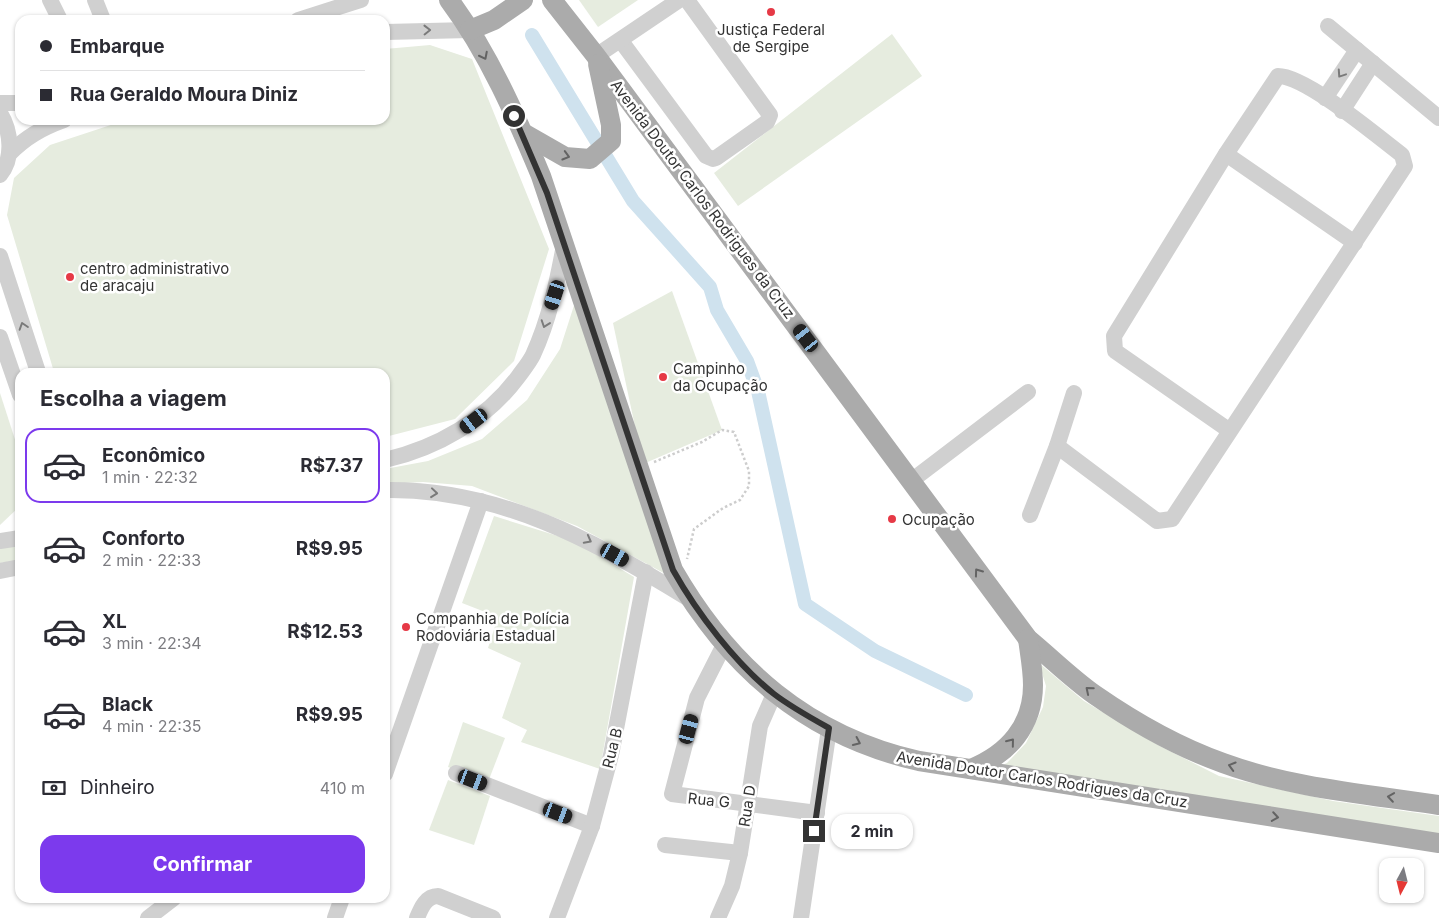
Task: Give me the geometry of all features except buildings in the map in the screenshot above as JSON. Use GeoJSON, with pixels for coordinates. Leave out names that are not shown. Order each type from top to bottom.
{"type":"FeatureCollection","features":[{"type":"Feature","properties":{"kind":"main road","name":"Avenida Doutor Carlos Rodrigues da Cruz"},"geometry":{"type":"LineString","coordinates":[[449,0],[470,30],[523,133],[541,176],[673,570],[689,599],[746,668],[774,694],[829,728],[887,754],[971,769],[1439,842]]}},
{"type":"Feature","properties":{"kind":"main road"},"geometry":{"type":"LineString","coordinates":[[470,30],[494,20],[524,0]]}},
{"type":"Feature","properties":{"kind":"main road","name":"Avenida Doutor Carlos Rodrigues da Cruz"},"geometry":{"type":"LineString","coordinates":[[558,2],[1028,639],[1095,695],[1165,738],[1224,764],[1282,779],[1439,805]]}},
{"type":"Feature","properties":{"kind":"main road"},"geometry":{"type":"LineString","coordinates":[[523,133],[565,158],[590,159],[612,141],[611,125],[596,56]]}},
{"type":"Feature","properties":{"kind":"main road"},"geometry":{"type":"LineString","coordinates":[[971,769],[988,762],[1003,752],[1022,728],[1030,710],[1033,685],[1028,639]]}},
{"type":"Feature","properties":{"kind":"street"},"geometry":{"type":"LineString","coordinates":[[50,0],[58,15]]}},
{"type":"Feature","properties":{"kind":"street"},"geometry":{"type":"LineString","coordinates":[[95,0],[101,15]]}},
{"type":"Feature","properties":{"kind":"street"},"geometry":{"type":"LineString","coordinates":[[314,15],[361,0]]}},
{"type":"Feature","properties":{"kind":"street"},"geometry":{"type":"LineString","coordinates":[[596,56],[621,41],[679,0]]}},
{"type":"Feature","properties":{"kind":"street"},"geometry":{"type":"LineString","coordinates":[[621,41],[706,156],[713,159],[716,158],[767,122],[770,115],[687,0]]}},
{"type":"Feature","properties":{"kind":"street"},"geometry":{"type":"LineString","coordinates":[[1328,26],[1439,118]]}},
{"type":"Feature","properties":{"kind":"street"},"geometry":{"type":"LineString","coordinates":[[390,32],[470,30]]}},
{"type":"Feature","properties":{"kind":"street"},"geometry":{"type":"LineString","coordinates":[[1325,98],[1357,50]]}},
{"type":"Feature","properties":{"kind":"street"},"geometry":{"type":"LineString","coordinates":[[1342,111],[1373,63]]}},
{"type":"Feature","properties":{"kind":"street"},"geometry":{"type":"LineString","coordinates":[[1057,446],[1157,521],[1172,519],[1406,166],[1402,155],[1325,98],[1288,76],[1278,76],[1226,154],[1114,336],[1115,351],[1230,431]]}},
{"type":"Feature","properties":{"kind":"street"},"geometry":{"type":"LineString","coordinates":[[0,103],[15,103]]}},
{"type":"Feature","properties":{"kind":"street"},"geometry":{"type":"LineString","coordinates":[[0,113],[9,134],[9,154],[0,175]]}},
{"type":"Feature","properties":{"kind":"street"},"geometry":{"type":"LineString","coordinates":[[9,154],[26,138],[38,130],[51,125]]}},
{"type":"Feature","properties":{"kind":"street"},"geometry":{"type":"LineString","coordinates":[[1226,154],[1355,243]]}},
{"type":"Feature","properties":{"kind":"street"},"geometry":{"type":"LineString","coordinates":[[390,458],[439,441],[462,430],[507,391],[532,357],[544,328],[555,295],[565,243]]}},
{"type":"Feature","properties":{"kind":"street"},"geometry":{"type":"LineString","coordinates":[[0,256],[37,368]]}},
{"type":"Feature","properties":{"kind":"street"},"geometry":{"type":"LineString","coordinates":[[0,337],[15,380]]}},
{"type":"Feature","properties":{"kind":"street"},"geometry":{"type":"LineString","coordinates":[[912,481],[1028,392]]}},
{"type":"Feature","properties":{"kind":"street"},"geometry":{"type":"LineString","coordinates":[[1030,515],[1057,446],[1074,393]]}},
{"type":"Feature","properties":{"kind":"street"},"geometry":{"type":"LineString","coordinates":[[390,490],[454,495],[480,500],[529,515],[584,538],[646,572],[689,599]]}},
{"type":"Feature","properties":{"kind":"street"},"geometry":{"type":"LineString","coordinates":[[390,760],[480,500]]}},
{"type":"Feature","properties":{"kind":"street"},"geometry":{"type":"LineString","coordinates":[[0,541],[15,539]]}},
{"type":"Feature","properties":{"kind":"street"},"geometry":{"type":"LineString","coordinates":[[0,571],[15,568]]}},
{"type":"Feature","properties":{"kind":"street","name":"Rua B"},"geometry":{"type":"LineString","coordinates":[[557,918],[592,826],[615,737],[646,572]]}},
{"type":"Feature","properties":{"kind":"street","name":"Rua G"},"geometry":{"type":"LineString","coordinates":[[726,643],[697,698],[672,794],[817,813]]}},
{"type":"Feature","properties":{"kind":"street","name":"Rua D"},"geometry":{"type":"LineString","coordinates":[[718,918],[732,886],[740,854],[760,726],[774,694]]}},
{"type":"Feature","properties":{"kind":"street"},"geometry":{"type":"LineString","coordinates":[[801,918],[829,728]]}},
{"type":"Feature","properties":{"kind":"street"},"geometry":{"type":"LineString","coordinates":[[456,774],[592,826]]}},
{"type":"Feature","properties":{"kind":"street"},"geometry":{"type":"LineString","coordinates":[[665,845],[740,854]]}},
{"type":"Feature","properties":{"kind":"street"},"geometry":{"type":"LineString","coordinates":[[417,918],[423,904],[434,896],[444,897],[493,918]]}},
{"type":"Feature","properties":{"kind":"street"},"geometry":{"type":"LineString","coordinates":[[148,918],[168,903]]}},
{"type":"Feature","properties":{"kind":"street"},"geometry":{"type":"LineString","coordinates":[[335,918],[340,903]]}},
{"type":"Feature","properties":{"kind":"path"},"geometry":{"type":"LineString","coordinates":[[648,465],[678,453],[722,430],[734,432],[749,471],[749,486],[740,500],[723,508],[694,529],[686,561]]}},
{"type":"Feature","properties":{"kind":"shaded area"},"geometry":{"type":"Polygon","coordinates":[[[579,0],[638,0],[598,27],[579,0]]]}},
{"type":"Feature","properties":{"kind":"shaded area"},"geometry":{"type":"Polygon","coordinates":[[[892,34],[922,76],[738,206],[714,173],[892,34]]]}},
{"type":"Feature","properties":{"kind":"shaded area"},"geometry":{"type":"Polygon","coordinates":[[[430,45],[472,59],[549,249],[514,361],[455,419],[390,436],[390,368],[53,368],[7,215],[14,178],[50,145],[111,125],[390,125],[390,49],[430,45]]]}},
{"type":"Feature","properties":{"kind":"shaded area","name":"Campinho da Ocupação"},"geometry":{"type":"Polygon","coordinates":[[[672,291],[722,430],[643,464],[613,323],[672,291]]]}},
{"type":"Feature","properties":{"kind":"shaded area"},"geometry":{"type":"Polygon","coordinates":[[[578,293],[671,577],[577,526],[472,486],[423,482],[390,484],[390,468],[428,461],[482,439],[527,400],[560,349],[578,293]]]}},
{"type":"Feature","properties":{"kind":"shaded area"},"geometry":{"type":"Polygon","coordinates":[[[0,393],[15,440],[15,511],[0,525],[0,393]]]}},
{"type":"Feature","properties":{"kind":"shaded area"},"geometry":{"type":"Polygon","coordinates":[[[494,516],[574,541],[634,577],[600,769],[521,742],[527,730],[502,718],[521,663],[488,648],[498,617],[462,603],[494,516]]]}},
{"type":"Feature","properties":{"kind":"shaded area"},"geometry":{"type":"Polygon","coordinates":[[[15,544],[15,561],[0,563],[0,547],[15,544]]]}},
{"type":"Feature","properties":{"kind":"shaded area"},"geometry":{"type":"Polygon","coordinates":[[[1039,663],[1084,701],[1158,745],[1219,776],[1333,801],[1439,816],[1439,841],[984,773],[1007,763],[1026,743],[1043,707],[1046,686],[1039,663]]]}},
{"type":"Feature","properties":{"kind":"shaded area"},"geometry":{"type":"Polygon","coordinates":[[[463,722],[505,738],[488,782],[448,767],[463,722]]]}},
{"type":"Feature","properties":{"kind":"shaded area"},"geometry":{"type":"Polygon","coordinates":[[[448,780],[490,796],[474,845],[429,830],[448,780]]]}},
{"type":"Feature","properties":{"kind":"waterway"},"geometry":{"type":"LineString","coordinates":[[532,35],[633,201],[710,287],[717,310],[747,361],[758,391],[805,604],[875,651],[966,695]]}},
{"type":"Feature","properties":{"kind":"place","name":"Justiça Federal de Sergipe"},"geometry":{"type":"Point","coordinates":[771,12]}},
{"type":"Feature","properties":{"kind":"place","name":"centro administrativo de aracaju"},"geometry":{"type":"Point","coordinates":[70,277]}},
{"type":"Feature","properties":{"kind":"place","name":"Campinho da Ocupação"},"geometry":{"type":"Point","coordinates":[663,377]}},
{"type":"Feature","properties":{"kind":"place","name":"Ocupação"},"geometry":{"type":"Point","coordinates":[892,519]}},
{"type":"Feature","properties":{"kind":"place","name":"Companhia de Polícia Rodoviária Estadual"},"geometry":{"type":"Point","coordinates":[406,627]}},
{"type":"Feature","properties":{"kind":"route"},"geometry":{"type":"LineString","coordinates":[[514,116],[541,176],[565,243],[673,570],[689,599],[746,668],[774,694],[829,728],[814,831]]}}]}
